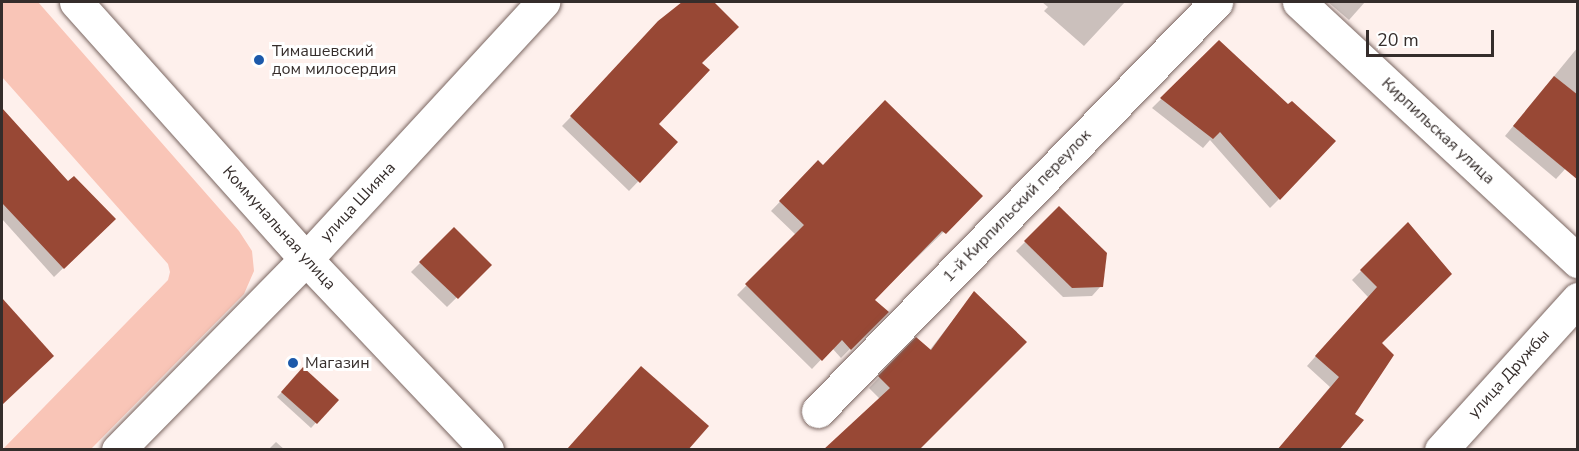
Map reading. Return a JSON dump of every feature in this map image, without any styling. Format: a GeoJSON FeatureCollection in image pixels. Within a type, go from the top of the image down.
{"type":"FeatureCollection","features":[{"type":"Feature","properties":{"kind":"street","name":"Коммунальная улица"},"geometry":{"type":"LineString","coordinates":[[76,2],[306,259],[487,450]]}},
{"type":"Feature","properties":{"kind":"street","name":"улица Шияна"},"geometry":{"type":"LineString","coordinates":[[118,450],[306,259],[543,2]]}},
{"type":"Feature","properties":{"kind":"street","name":"1-й Кирпильский переулок"},"geometry":{"type":"LineString","coordinates":[[818,411],[1216,2]]}},
{"type":"Feature","properties":{"kind":"street","name":"Кирпильская улица"},"geometry":{"type":"LineString","coordinates":[[1299,2],[1578,261]]}},
{"type":"Feature","properties":{"kind":"street","name":"улица Дружбы"},"geometry":{"type":"LineString","coordinates":[[1441,450],[1578,299]]}},
{"type":"Feature","properties":{"kind":"shaded area"},"geometry":{"type":"Polygon","coordinates":[[[2,2],[38,2],[239,231],[252,251],[254,271],[244,294],[91,449],[3,449],[168,280],[170,272],[168,264],[2,77],[2,2]]]}},
{"type":"Feature","properties":{"kind":"building"},"geometry":{"type":"Polygon","coordinates":[[[682,2],[714,2],[739,27],[702,63],[710,70],[659,124],[678,142],[640,183],[570,116],[658,21],[682,2]]]}},
{"type":"Feature","properties":{"kind":"building"},"geometry":{"type":"Polygon","coordinates":[[[1219,40],[1288,104],[1292,101],[1336,141],[1280,200],[1220,132],[1213,139],[1160,98],[1219,40]]]}},
{"type":"Feature","properties":{"kind":"building"},"geometry":{"type":"Polygon","coordinates":[[[1554,76],[1578,95],[1578,180],[1513,126],[1554,76]]]}},
{"type":"Feature","properties":{"kind":"building"},"geometry":{"type":"Polygon","coordinates":[[[885,100],[983,196],[946,234],[942,231],[875,300],[889,312],[851,350],[842,340],[822,361],[745,284],[804,225],[779,201],[818,160],[823,165],[885,100]]]}},
{"type":"Feature","properties":{"kind":"building"},"geometry":{"type":"Polygon","coordinates":[[[2,108],[68,181],[74,176],[116,219],[64,269],[2,203],[2,108]]]}},
{"type":"Feature","properties":{"kind":"building"},"geometry":{"type":"Polygon","coordinates":[[[1059,206],[1107,253],[1103,287],[1072,288],[1024,241],[1059,206]]]}},
{"type":"Feature","properties":{"kind":"building"},"geometry":{"type":"Polygon","coordinates":[[[1408,222],[1452,274],[1382,343],[1394,355],[1355,414],[1364,420],[1339,450],[1277,450],[1339,377],[1315,356],[1377,287],[1360,270],[1408,222]]]}},
{"type":"Feature","properties":{"kind":"building"},"geometry":{"type":"Polygon","coordinates":[[[454,227],[492,265],[458,299],[419,262],[454,227]]]}},
{"type":"Feature","properties":{"kind":"building"},"geometry":{"type":"Polygon","coordinates":[[[974,291],[1027,342],[919,450],[823,450],[890,388],[878,376],[916,337],[931,350],[974,291]]]}},
{"type":"Feature","properties":{"kind":"building"},"geometry":{"type":"Polygon","coordinates":[[[2,298],[54,356],[2,405],[2,298]]]}},
{"type":"Feature","properties":{"kind":"building"},"geometry":{"type":"Polygon","coordinates":[[[641,366],[709,426],[688,450],[567,449],[641,366]]]}},
{"type":"Feature","properties":{"kind":"building"},"geometry":{"type":"Polygon","coordinates":[[[303,367],[339,400],[317,424],[281,392],[303,367]]]}},
{"type":"Feature","properties":{"kind":"place","name":"Тимашевский дом милосердия"},"geometry":{"type":"Point","coordinates":[259,60]}},
{"type":"Feature","properties":{"kind":"place","name":"Магазин"},"geometry":{"type":"Point","coordinates":[293,363]}}]}
